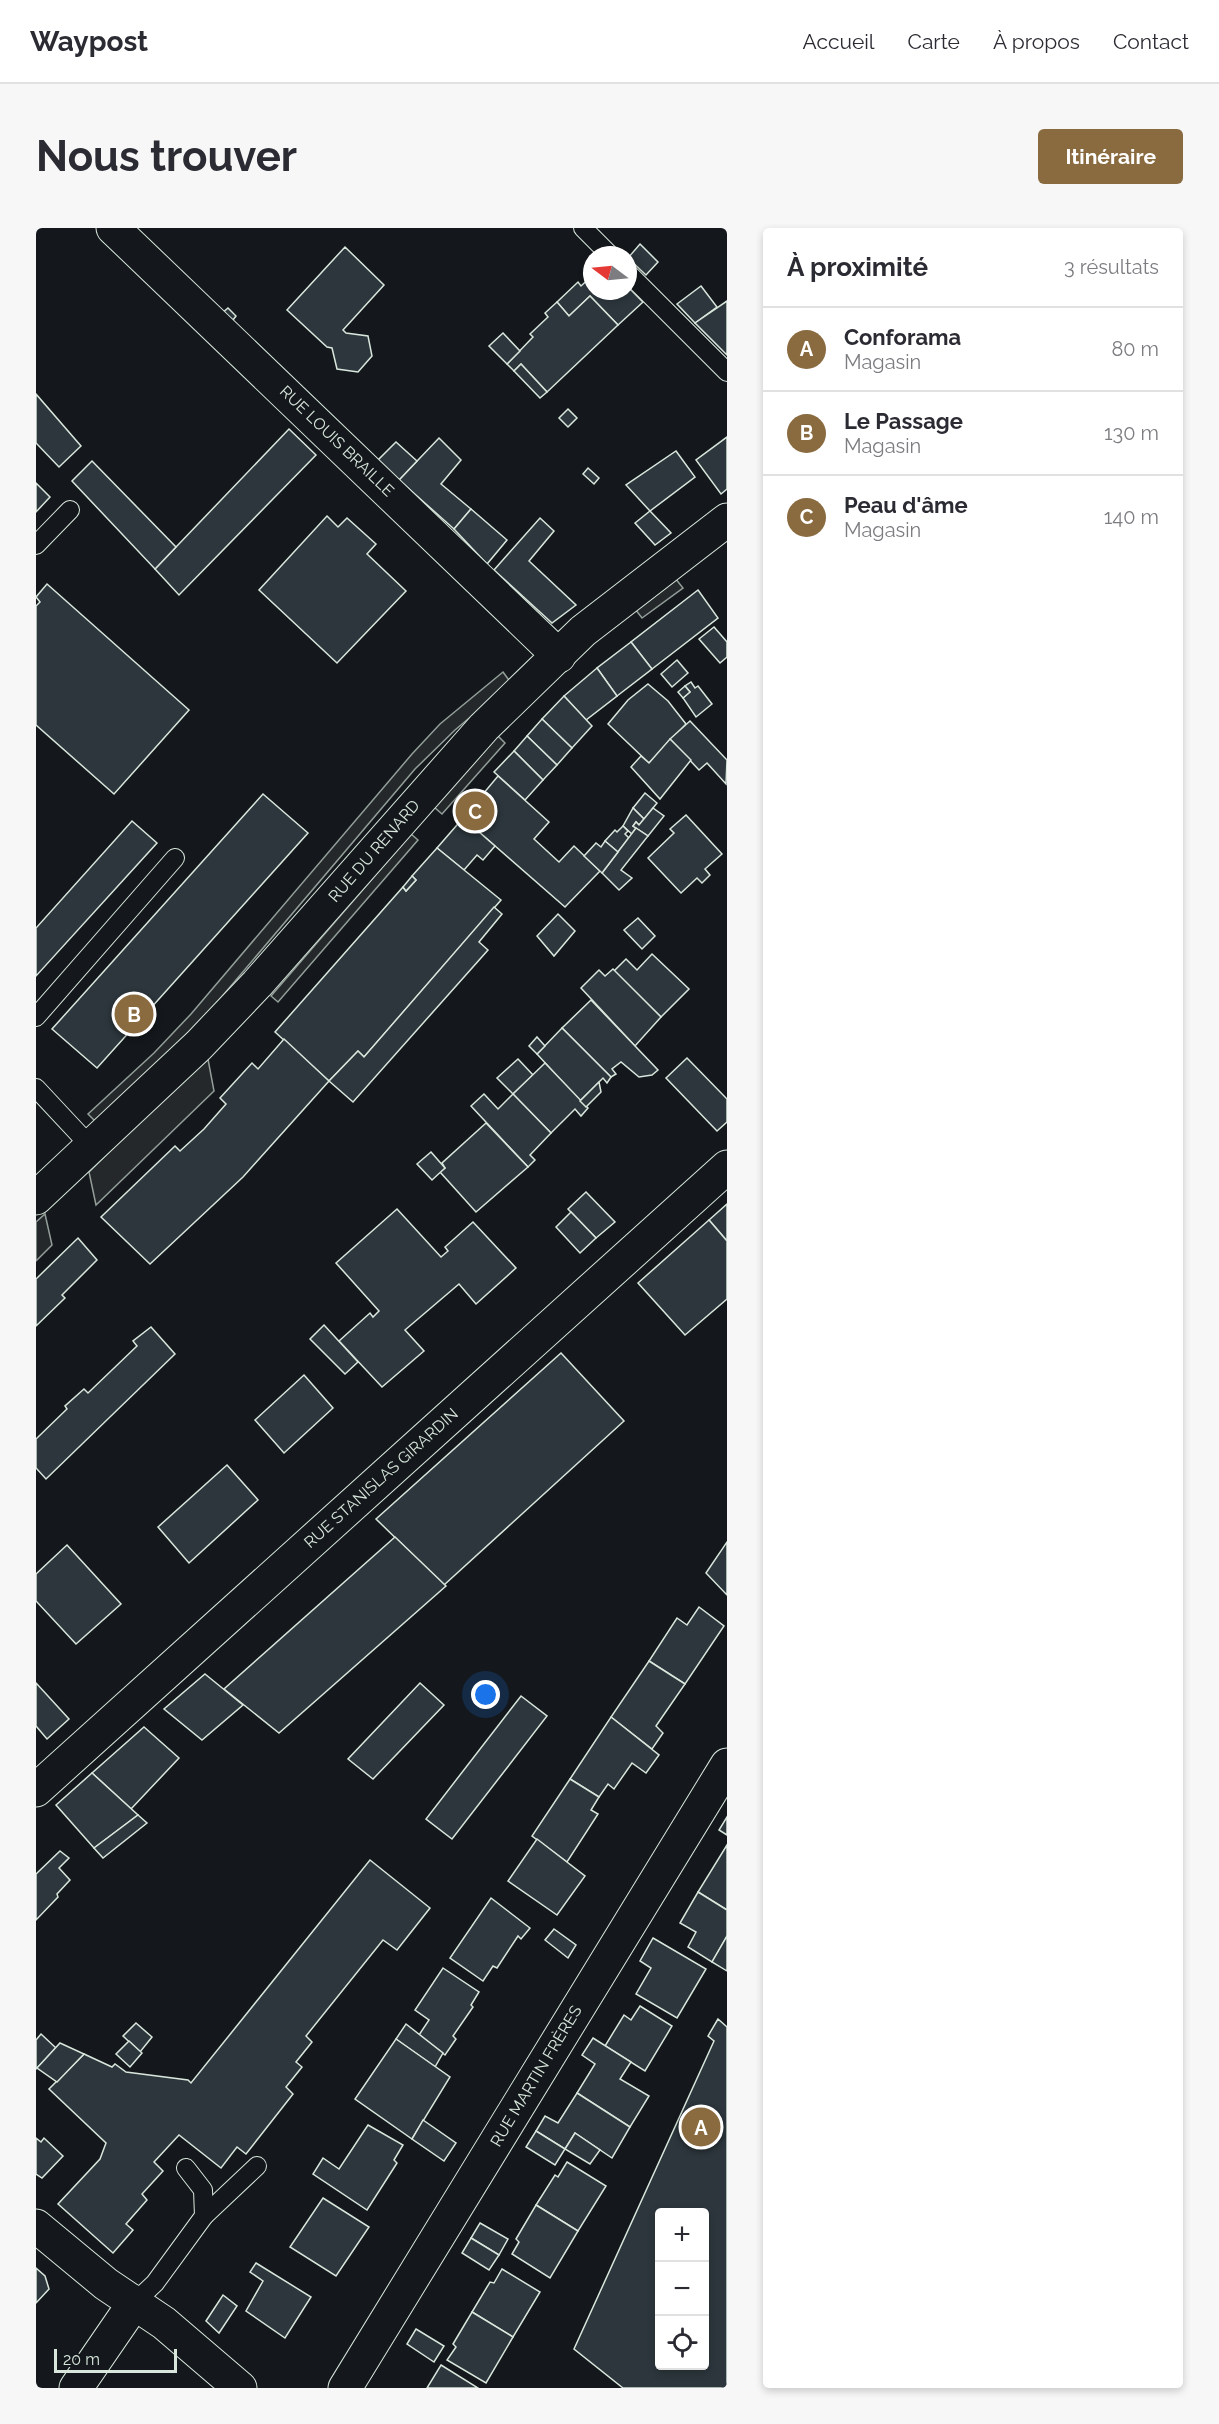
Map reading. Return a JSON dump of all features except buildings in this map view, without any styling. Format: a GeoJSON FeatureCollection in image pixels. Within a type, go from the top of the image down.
{"type":"FeatureCollection","features":[{"type":"Feature","properties":{"kind":"street","name":"RUE LOUIS BRAILLE"},"geometry":{"type":"LineString","coordinates":[[113,228],[559,656]]}},
{"type":"Feature","properties":{"kind":"street","name":"RUE DU RENARD"},"geometry":{"type":"LineString","coordinates":[[36,1198],[92,1148],[199,1045],[257,984],[484,727],[583,631],[727,520]]}},
{"type":"Feature","properties":{"kind":"street","name":"RUE STANISLAS GIRARDIN"},"geometry":{"type":"LineString","coordinates":[[36,1790],[727,1167]]}},
{"type":"Feature","properties":{"kind":"street","name":"RUE MARTIN FRÈRES"},"geometry":{"type":"LineString","coordinates":[[345,2388],[727,1765]]}},
{"type":"Feature","properties":{"kind":"street"},"geometry":{"type":"LineString","coordinates":[[36,2226],[105,2284],[164,2323],[240,2388]]}},
{"type":"Feature","properties":{"kind":"street"},"geometry":{"type":"LineString","coordinates":[[76,2388],[135,2302]]}},
{"type":"Feature","properties":{"kind":"lane"},"geometry":{"type":"LineString","coordinates":[[583,228],[601,246]]}},
{"type":"Feature","properties":{"kind":"lane"},"geometry":{"type":"LineString","coordinates":[[637,282],[727,372]]}},
{"type":"Feature","properties":{"kind":"lane"},"geometry":{"type":"LineString","coordinates":[[36,544],[70,510]]}},
{"type":"Feature","properties":{"kind":"lane"},"geometry":{"type":"LineString","coordinates":[[36,1017],[175,858]]}},
{"type":"Feature","properties":{"kind":"lane"},"geometry":{"type":"LineString","coordinates":[[36,1088],[92,1148]]}},
{"type":"Feature","properties":{"kind":"lane"},"geometry":{"type":"LineString","coordinates":[[135,2302],[155,2283],[204,2216],[257,2166]]}},
{"type":"Feature","properties":{"kind":"lane"},"geometry":{"type":"LineString","coordinates":[[186,2168],[203,2190],[204,2216]]}},
{"type":"Feature","properties":{"kind":"shaded area"},"geometry":{"type":"Polygon","coordinates":[[[675,578],[683,588],[642,618],[635,609],[675,578]]]}},
{"type":"Feature","properties":{"kind":"shaded area"},"geometry":{"type":"Polygon","coordinates":[[[503,672],[511,683],[455,730],[415,769],[202,1020],[97,1123],[88,1114],[154,1053],[191,1014],[412,754],[440,724],[503,672]]]}},
{"type":"Feature","properties":{"kind":"shaded area"},"geometry":{"type":"Polygon","coordinates":[[[498,736],[505,743],[442,814],[434,807],[498,736]]]}},
{"type":"Feature","properties":{"kind":"shaded area"},"geometry":{"type":"Polygon","coordinates":[[[411,834],[418,840],[278,1002],[271,996],[411,834]]]}},
{"type":"Feature","properties":{"kind":"shaded area"},"geometry":{"type":"Polygon","coordinates":[[[207,1054],[214,1091],[96,1205],[89,1172],[207,1054]]]}},
{"type":"Feature","properties":{"kind":"shaded area"},"geometry":{"type":"Polygon","coordinates":[[[45,1214],[52,1245],[36,1261],[36,1222],[45,1214]]]}},
{"type":"Feature","properties":{"kind":"place","name":"Peau d'âme"},"geometry":{"type":"Point","coordinates":[475,811]}},
{"type":"Feature","properties":{"kind":"place","name":"Le Passage"},"geometry":{"type":"Point","coordinates":[134,1014]}},
{"type":"Feature","properties":{"kind":"place","name":"Conforama"},"geometry":{"type":"Point","coordinates":[701,2127]}}]}
